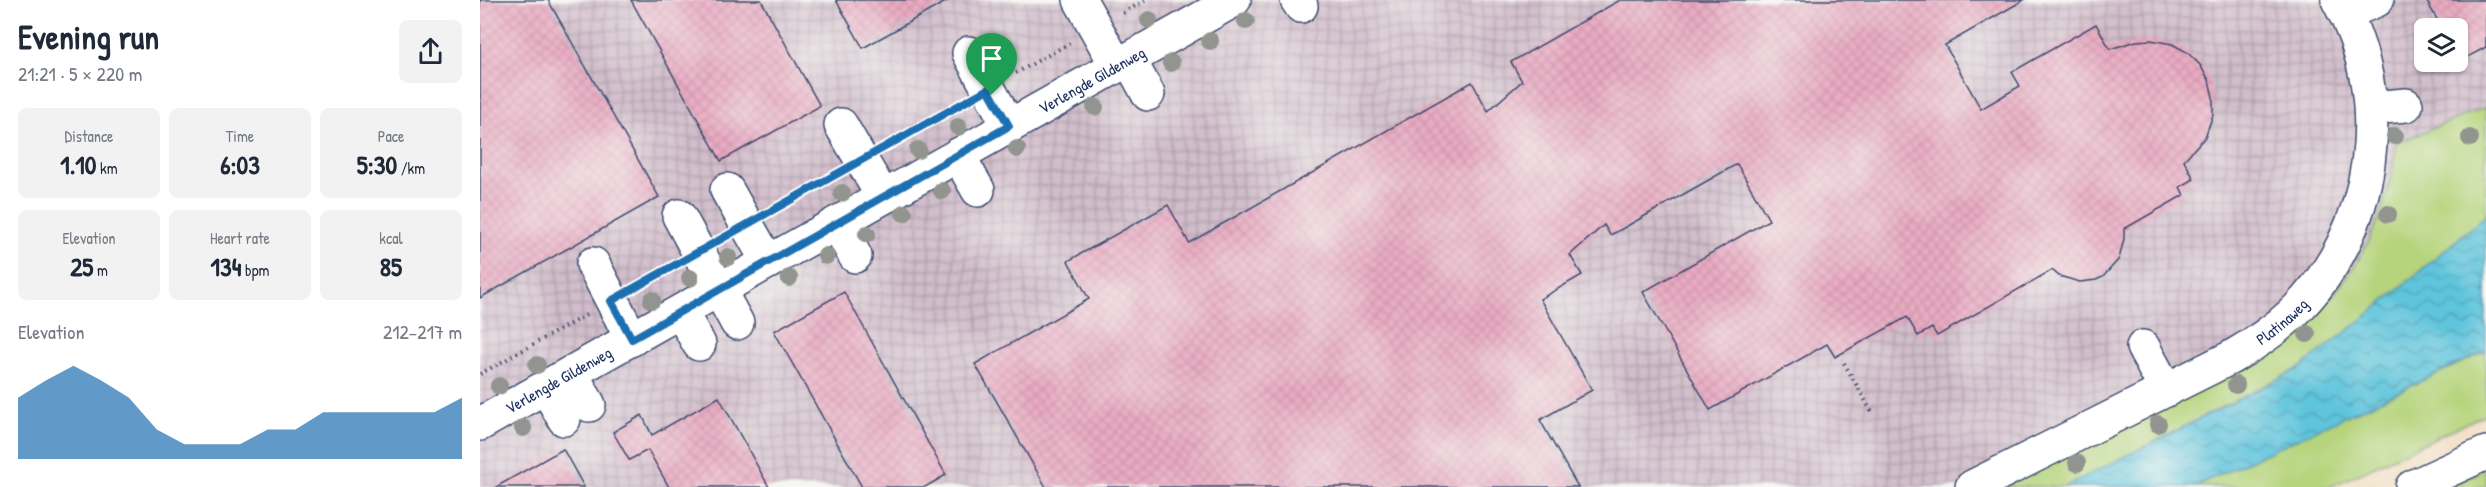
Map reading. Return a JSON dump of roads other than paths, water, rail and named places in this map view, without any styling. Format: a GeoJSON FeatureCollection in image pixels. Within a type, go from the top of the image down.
{"type":"FeatureCollection","features":[{"type":"Feature","properties":{"kind":"main road"},"geometry":{"type":"LineString","coordinates":[[1080,0],[1096,28],[1148,94]]}},
{"type":"Feature","properties":{"kind":"main road"},"geometry":{"type":"LineString","coordinates":[[2342,6],[2377,0]]}},
{"type":"Feature","properties":{"kind":"main road","name":"Verlengde Gildenweg"},"geometry":{"type":"LineString","coordinates":[[480,424],[1230,1]]}},
{"type":"Feature","properties":{"kind":"main road","name":"Platinaweg"},"geometry":{"type":"LineString","coordinates":[[1972,487],[2256,343],[2294,312],[2327,271],[2351,226],[2362,192],[2370,150],[2370,108],[2361,56],[2342,6]]}},
{"type":"Feature","properties":{"kind":"main road"},"geometry":{"type":"LineString","coordinates":[[969,53],[1009,126]]}},
{"type":"Feature","properties":{"kind":"main road"},"geometry":{"type":"LineString","coordinates":[[2370,108],[2406,105]]}},
{"type":"Feature","properties":{"kind":"main road"},"geometry":{"type":"LineString","coordinates":[[841,125],[883,197]]}},
{"type":"Feature","properties":{"kind":"main road"},"geometry":{"type":"LineString","coordinates":[[958,155],[978,190]]}},
{"type":"Feature","properties":{"kind":"main road"},"geometry":{"type":"LineString","coordinates":[[727,190],[768,262]]}},
{"type":"Feature","properties":{"kind":"main road"},"geometry":{"type":"LineString","coordinates":[[679,216],[737,322]]}},
{"type":"Feature","properties":{"kind":"main road"},"geometry":{"type":"LineString","coordinates":[[837,223],[855,256]]}},
{"type":"Feature","properties":{"kind":"main road"},"geometry":{"type":"LineString","coordinates":[[593,264],[632,339]]}},
{"type":"Feature","properties":{"kind":"main road"},"geometry":{"type":"LineString","coordinates":[[681,312],[699,344]]}},
{"type":"Feature","properties":{"kind":"main road"},"geometry":{"type":"LineString","coordinates":[[2143,346],[2166,390]]}},
{"type":"Feature","properties":{"kind":"main road"},"geometry":{"type":"LineString","coordinates":[[558,380],[576,412]]}},
{"type":"Feature","properties":{"kind":"main road"},"geometry":{"type":"LineString","coordinates":[[2412,487],[2486,453]]}},
{"type":"Feature","properties":{"kind":"water"},"geometry":{"type":"Polygon","coordinates":[[[2486,215],[2486,351],[2193,487],[2065,487],[2298,369],[2373,311],[2486,215]]]}}]}
